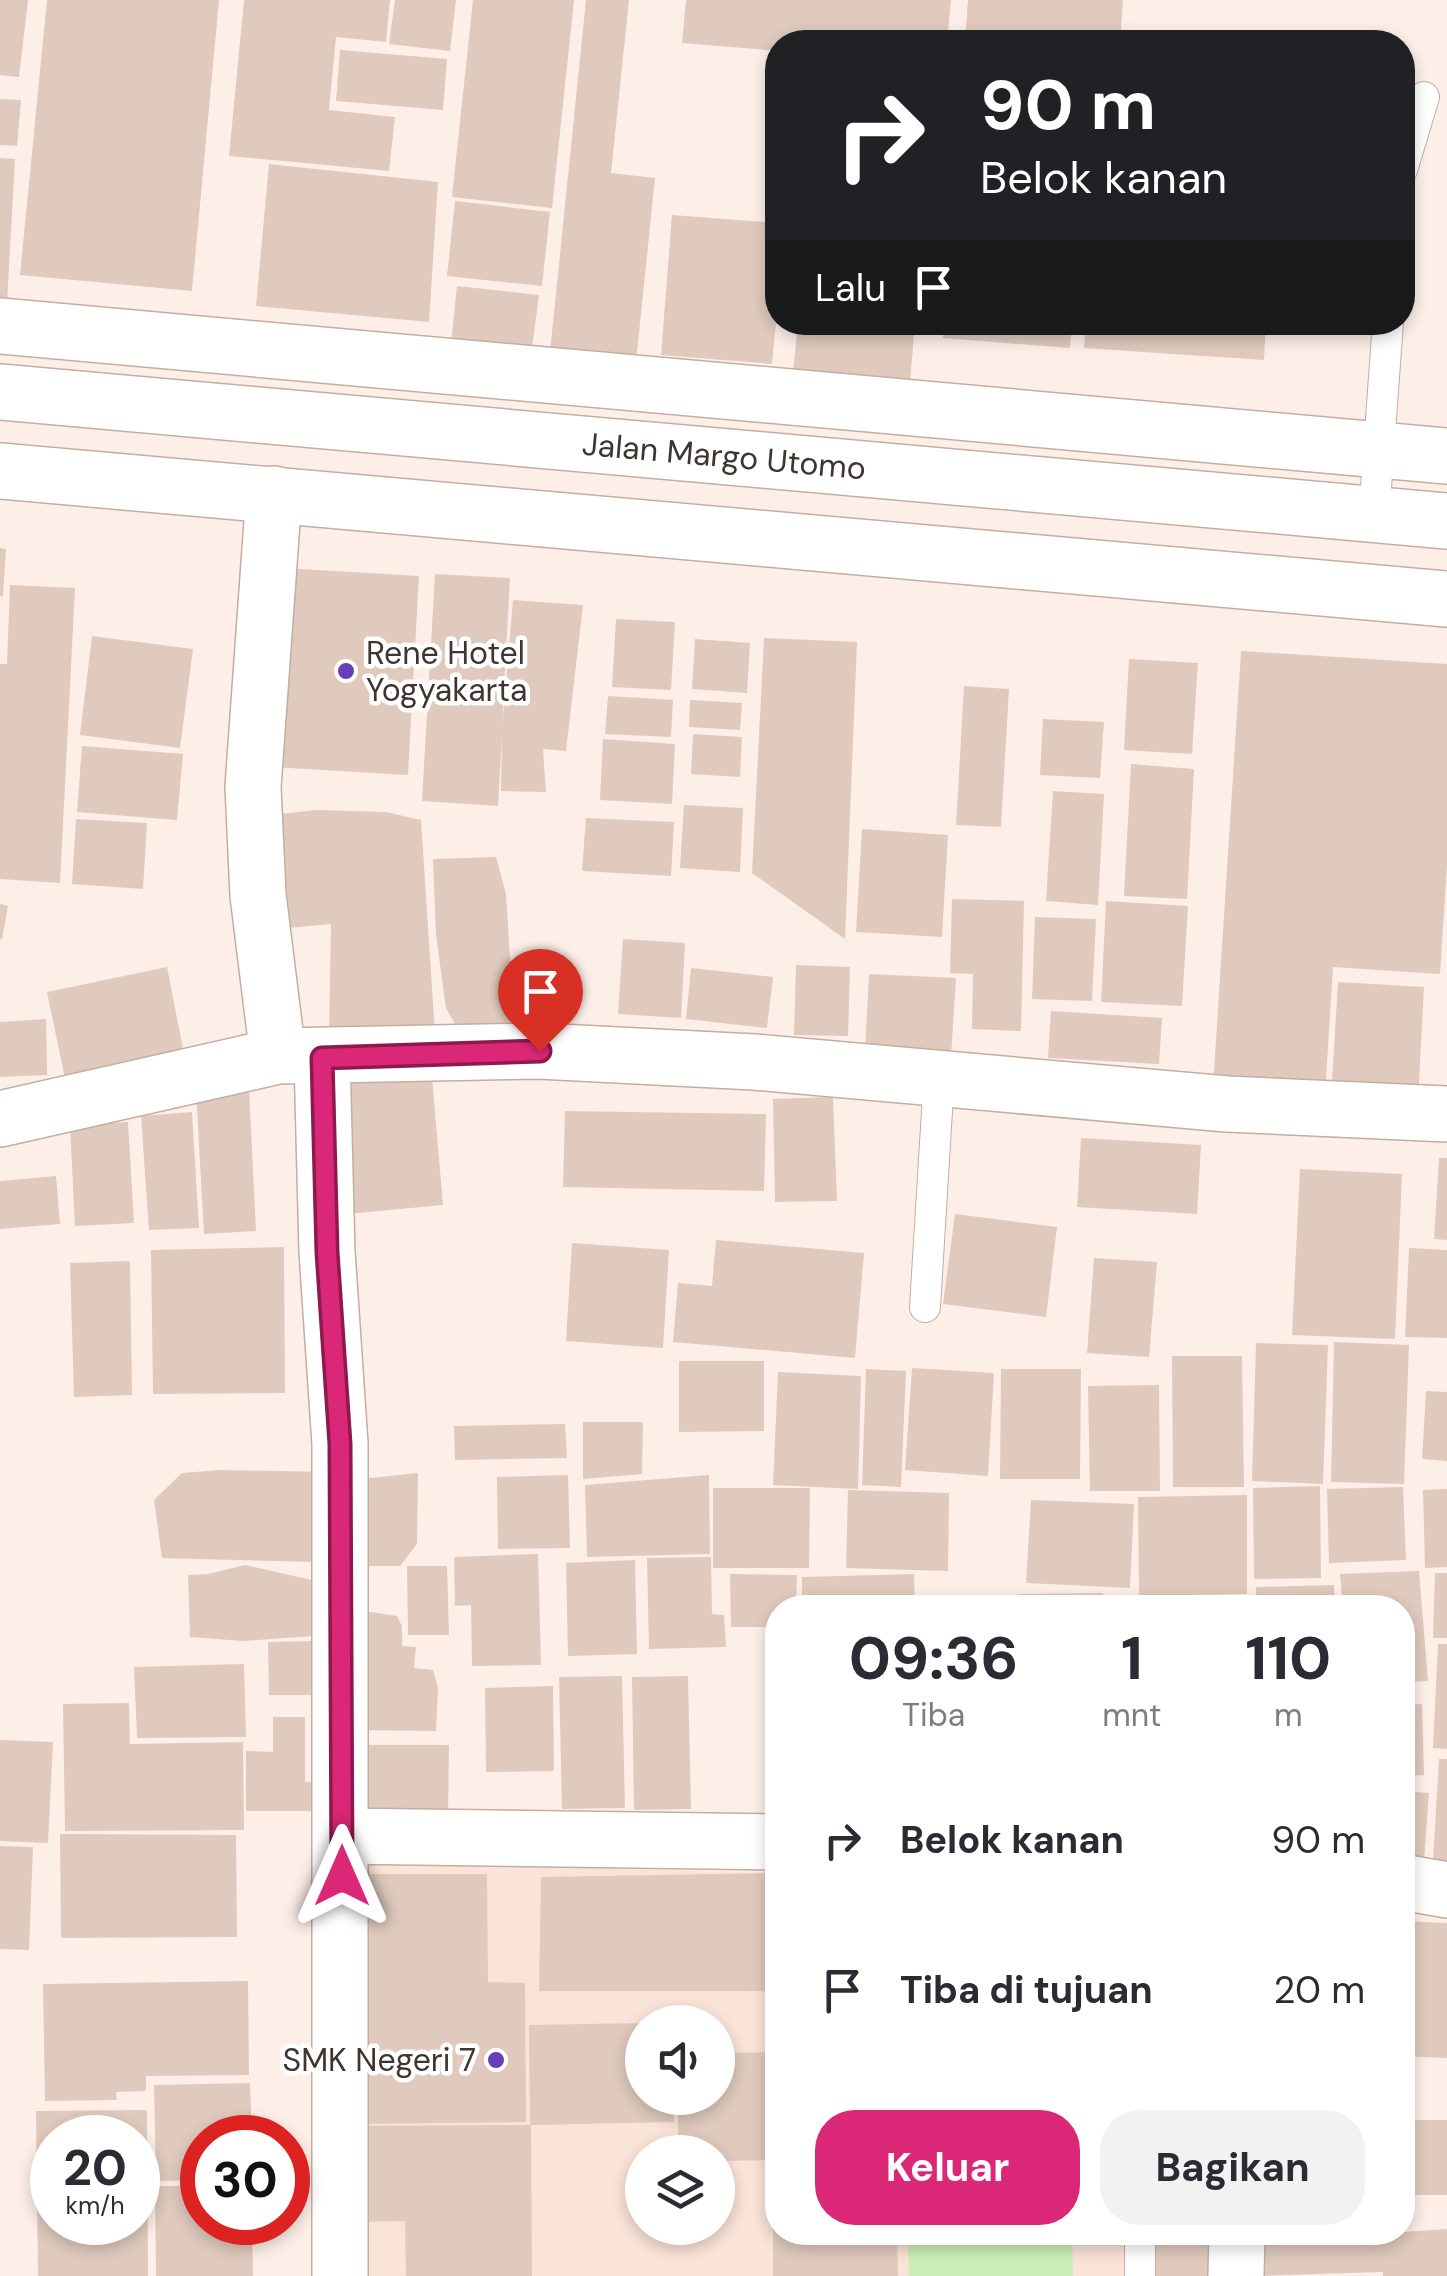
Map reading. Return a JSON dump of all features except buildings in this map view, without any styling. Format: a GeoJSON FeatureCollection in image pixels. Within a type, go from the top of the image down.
{"type":"FeatureCollection","features":[{"type":"Feature","properties":{"kind":"street"},"geometry":{"type":"LineString","coordinates":[[0,326],[1447,456]]}},
{"type":"Feature","properties":{"kind":"street","name":"Jalan Margo Utomo"},"geometry":{"type":"LineString","coordinates":[[0,392],[1447,521]]}},
{"type":"Feature","properties":{"kind":"street"},"geometry":{"type":"LineString","coordinates":[[132,482],[140,404]]}},
{"type":"Feature","properties":{"kind":"street"},"geometry":{"type":"LineString","coordinates":[[443,510],[448,432]]}},
{"type":"Feature","properties":{"kind":"street"},"geometry":{"type":"LineString","coordinates":[[746,536],[751,459]]}},
{"type":"Feature","properties":{"kind":"street"},"geometry":{"type":"LineString","coordinates":[[0,471],[1447,598]]}},
{"type":"Feature","properties":{"kind":"street"},"geometry":{"type":"LineString","coordinates":[[1054,564],[1060,486]]}},
{"type":"Feature","properties":{"kind":"street"},"geometry":{"type":"LineString","coordinates":[[274,494],[253,786],[258,895],[300,1057],[327,1252],[340,1444],[340,2276]]}},
{"type":"Feature","properties":{"kind":"street"},"geometry":{"type":"LineString","coordinates":[[1367,592],[1374,514]]}},
{"type":"Feature","properties":{"kind":"street"},"geometry":{"type":"LineString","coordinates":[[0,1119],[300,1057],[540,1051],[754,1062],[1227,1104],[1447,1114]]}},
{"type":"Feature","properties":{"kind":"street"},"geometry":{"type":"LineString","coordinates":[[342,1836],[765,1842]]}},
{"type":"Feature","properties":{"kind":"street"},"geometry":{"type":"LineString","coordinates":[[1415,1884],[1447,1890]]}},
{"type":"Feature","properties":{"kind":"street"},"geometry":{"type":"LineString","coordinates":[[1236,2276],[1237,2245]]}},
{"type":"Feature","properties":{"kind":"lane"},"geometry":{"type":"LineString","coordinates":[[1415,127],[1424,97]]}},
{"type":"Feature","properties":{"kind":"lane"},"geometry":{"type":"LineString","coordinates":[[1374,514],[1387,335]]}},
{"type":"Feature","properties":{"kind":"lane"},"geometry":{"type":"LineString","coordinates":[[925,1306],[939,1078]]}},
{"type":"Feature","properties":{"kind":"lane"},"geometry":{"type":"LineString","coordinates":[[1140,2245],[1140,2276]]}},
{"type":"Feature","properties":{"kind":"shaded area","name":"SMK Negeri 7"},"geometry":{"type":"Polygon","coordinates":[[[350,1862],[765,1873],[765,2245],[1147,2245],[1146,2276],[349,2276],[350,1862]]]}},
{"type":"Feature","properties":{"kind":"green space"},"geometry":{"type":"Polygon","coordinates":[[[908,2245],[1072,2245],[1073,2276],[909,2276],[908,2245]]]}},
{"type":"Feature","properties":{"kind":"place","name":"Rene Hotel Yogyakarta"},"geometry":{"type":"Point","coordinates":[346,671]}},
{"type":"Feature","properties":{"kind":"place","name":"SMK Negeri 7"},"geometry":{"type":"Point","coordinates":[496,2060]}},
{"type":"Feature","properties":{"kind":"route"},"geometry":{"type":"LineString","coordinates":[[342,1876],[340,1444],[327,1252],[322,1058],[540,1051]]}}]}
